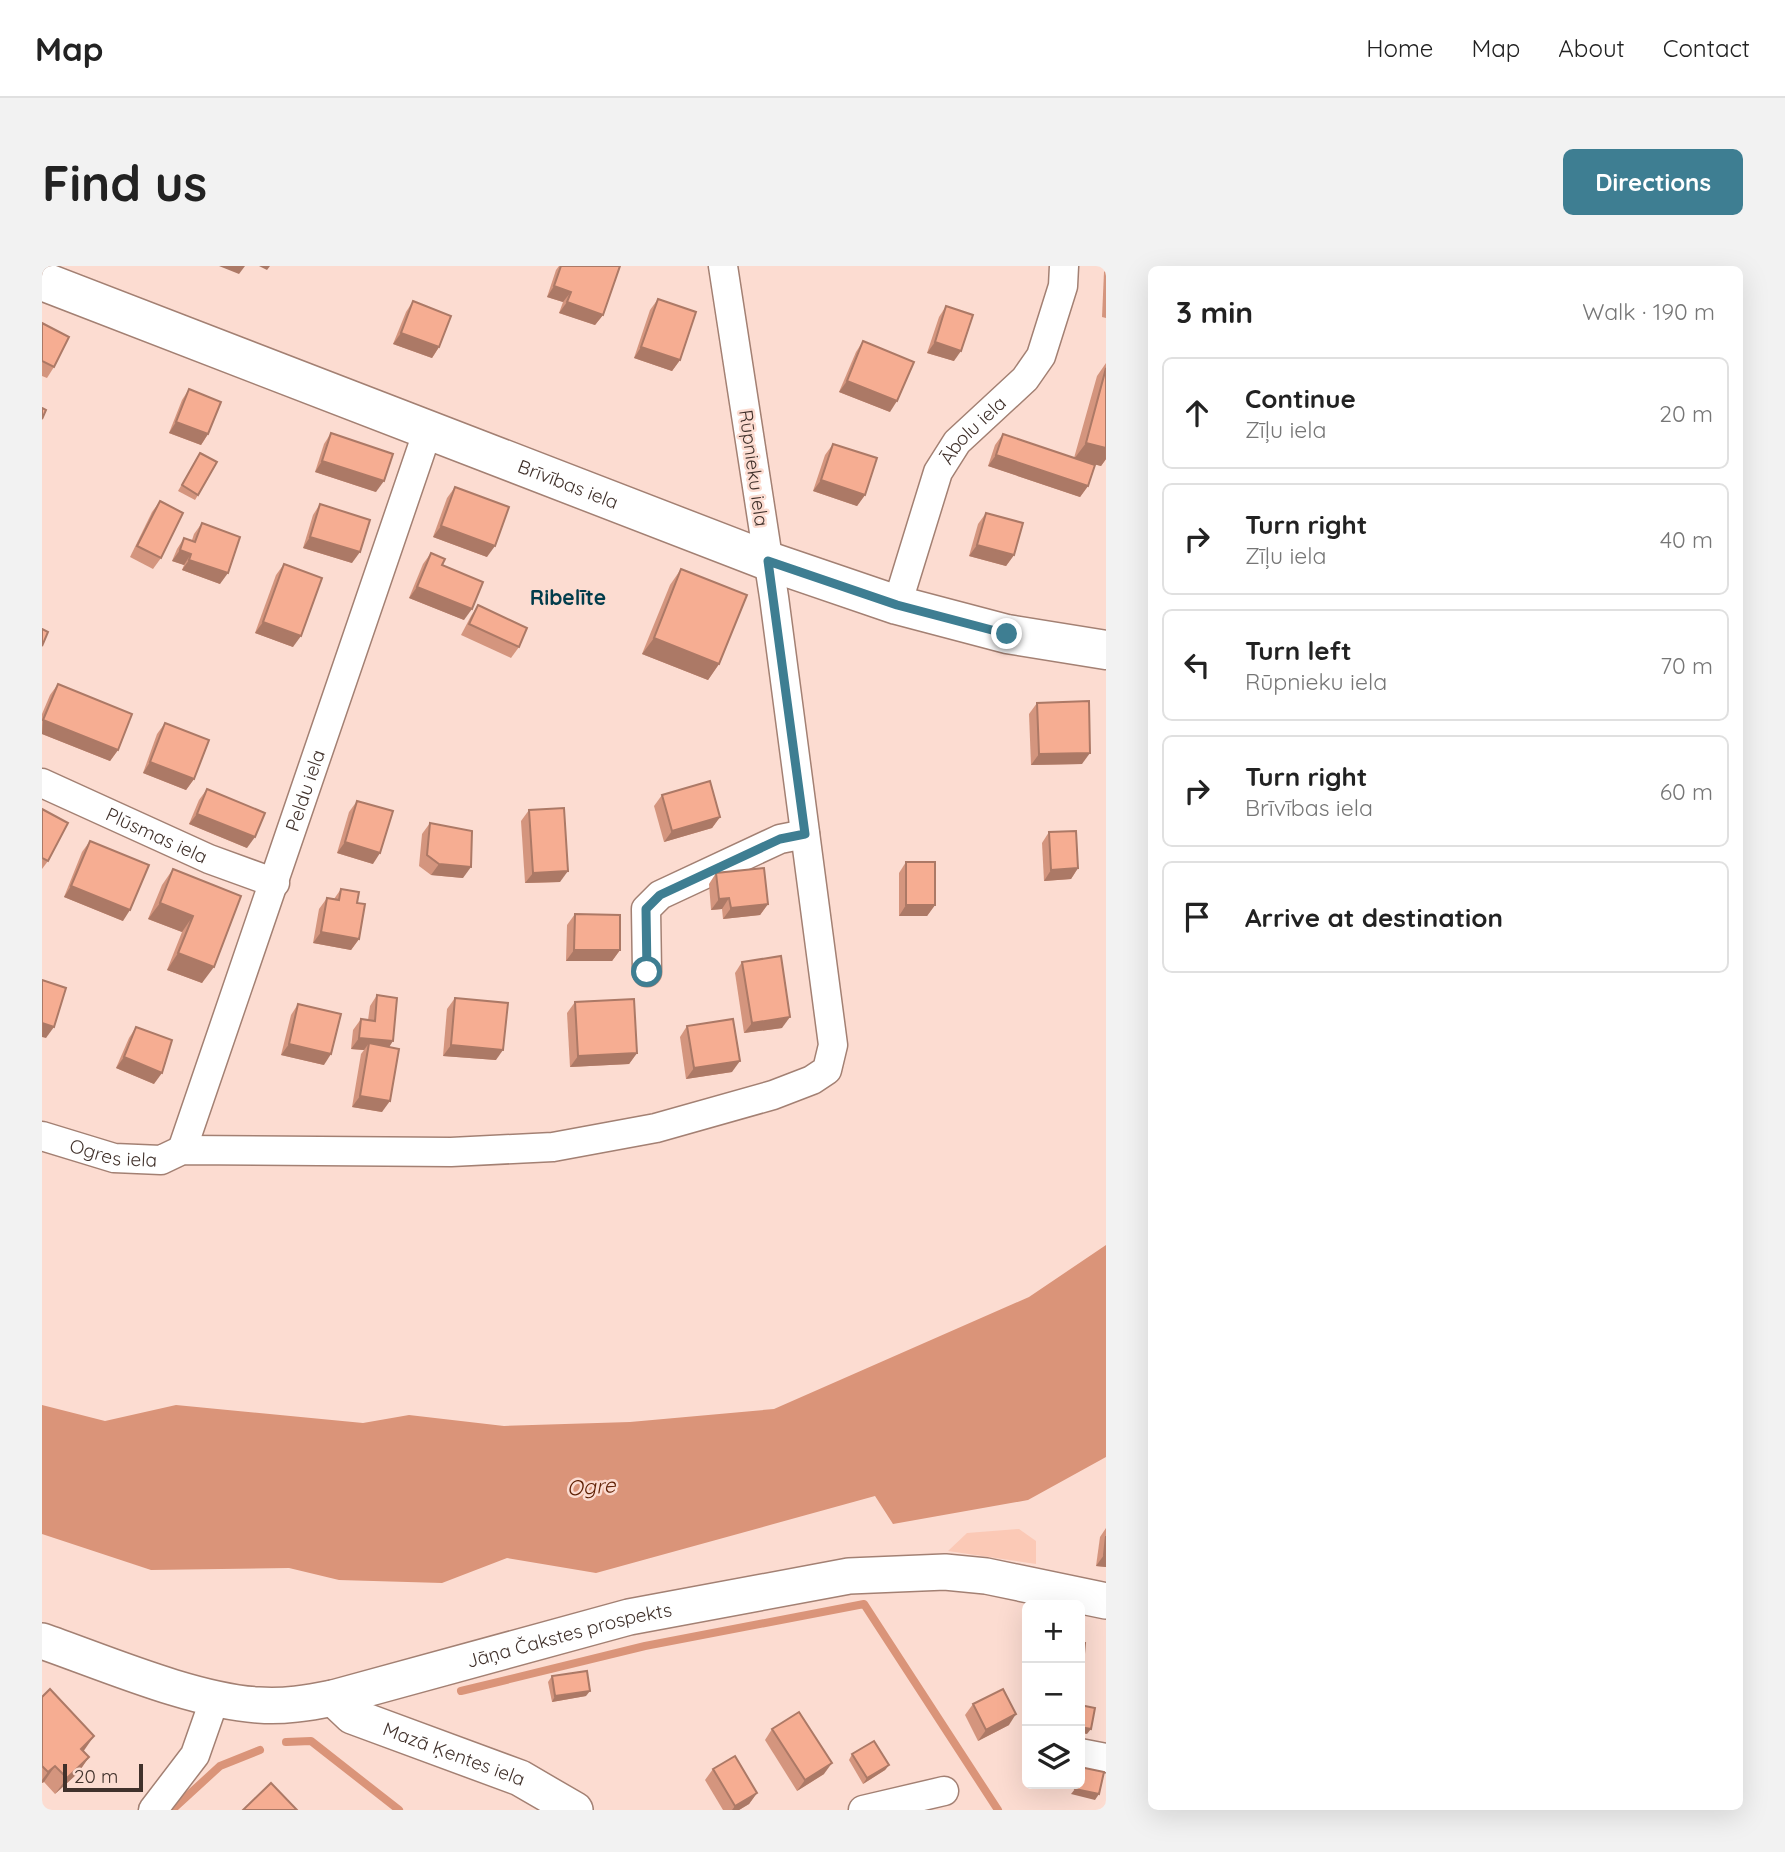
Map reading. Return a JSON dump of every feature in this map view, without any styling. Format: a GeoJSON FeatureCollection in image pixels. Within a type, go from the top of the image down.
{"type":"FeatureCollection","features":[{"type":"Feature","properties":{"kind":"main road","name":"Brīvības iela"},"geometry":{"type":"LineString","coordinates":[[42,281],[768,561],[897,605],[1007,634],[1106,650]]}},
{"type":"Feature","properties":{"kind":"street","name":"Rūpnieku iela"},"geometry":{"type":"LineString","coordinates":[[723,266],[768,561],[833,1045]]}},
{"type":"Feature","properties":{"kind":"street","name":"Ābolu iela"},"geometry":{"type":"LineString","coordinates":[[897,605],[938,472],[957,442],[1025,379],[1041,356],[1063,286],[1063,266]]}},
{"type":"Feature","properties":{"kind":"street","name":"Peldu iela"},"geometry":{"type":"LineString","coordinates":[[182,1150],[428,430]]}},
{"type":"Feature","properties":{"kind":"street","name":"Plūsmas iela"},"geometry":{"type":"LineString","coordinates":[[42,783],[209,859],[275,883]]}},
{"type":"Feature","properties":{"kind":"street"},"geometry":{"type":"LineString","coordinates":[[647,972],[646,909],[660,895],[780,839],[805,834]]}},
{"type":"Feature","properties":{"kind":"street","name":"Ogres iela"},"geometry":{"type":"LineString","coordinates":[[42,1136],[114,1158],[161,1160],[182,1150],[451,1152],[553,1147],[656,1128],[786,1090],[812,1080],[827,1070],[833,1045]]}},
{"type":"Feature","properties":{"kind":"street","name":"Jāņa Čakstes prospekts"},"geometry":{"type":"LineString","coordinates":[[42,1641],[215,1698],[260,1705],[295,1705],[333,1698],[629,1617],[849,1576],[906,1571],[959,1573],[1106,1601]]}},
{"type":"Feature","properties":{"kind":"street"},"geometry":{"type":"LineString","coordinates":[[153,1810],[195,1755],[215,1698]]}},
{"type":"Feature","properties":{"kind":"street","name":"Mazā Ķentes iela"},"geometry":{"type":"LineString","coordinates":[[333,1698],[352,1716],[520,1777],[575,1810]]}},
{"type":"Feature","properties":{"kind":"street"},"geometry":{"type":"LineString","coordinates":[[1085,1753],[1106,1758]]}},
{"type":"Feature","properties":{"kind":"street"},"geometry":{"type":"LineString","coordinates":[[863,1810],[944,1791]]}},
{"type":"Feature","properties":{"kind":"shaded area"},"geometry":{"type":"Polygon","coordinates":[[[1019,1529],[1036,1541],[1036,1564],[948,1551],[967,1533],[1019,1529]]]}},
{"type":"Feature","properties":{"kind":"water","name":"Ogre"},"geometry":{"type":"Polygon","coordinates":[[[1106,1245],[1106,1457],[1028,1500],[893,1524],[875,1496],[596,1573],[507,1558],[442,1583],[339,1580],[289,1568],[151,1570],[42,1534],[42,1405],[105,1421],[176,1405],[363,1423],[409,1415],[504,1426],[630,1422],[774,1409],[1029,1297],[1106,1245]]]}},
{"type":"Feature","properties":{"kind":"building"},"geometry":{"type":"Polygon","coordinates":[[[561,266],[620,266],[603,315],[567,302],[571,292],[554,286],[561,266]]]}},
{"type":"Feature","properties":{"kind":"building"},"geometry":{"type":"Polygon","coordinates":[[[658,299],[696,312],[680,360],[641,347],[658,299]]]}},
{"type":"Feature","properties":{"kind":"building"},"geometry":{"type":"Polygon","coordinates":[[[413,301],[451,316],[439,347],[401,333],[413,301]]]}},
{"type":"Feature","properties":{"kind":"building"},"geometry":{"type":"Polygon","coordinates":[[[946,306],[973,315],[961,351],[935,342],[946,306]]]}},
{"type":"Feature","properties":{"kind":"building"},"geometry":{"type":"Polygon","coordinates":[[[42,323],[69,337],[54,367],[42,361],[42,323]]]}},
{"type":"Feature","properties":{"kind":"building"},"geometry":{"type":"Polygon","coordinates":[[[863,341],[914,362],[897,401],[847,381],[863,341]]]}},
{"type":"Feature","properties":{"kind":"building"},"geometry":{"type":"Polygon","coordinates":[[[1106,368],[1106,448],[1086,443],[1106,368]]]}},
{"type":"Feature","properties":{"kind":"building"},"geometry":{"type":"Polygon","coordinates":[[[189,389],[221,402],[208,434],[176,422],[189,389]]]}},
{"type":"Feature","properties":{"kind":"building"},"geometry":{"type":"Polygon","coordinates":[[[331,433],[393,454],[384,481],[322,461],[331,433]]]}},
{"type":"Feature","properties":{"kind":"building"},"geometry":{"type":"Polygon","coordinates":[[[1003,434],[1095,465],[1088,486],[996,455],[1003,434]]]}},
{"type":"Feature","properties":{"kind":"building"},"geometry":{"type":"Polygon","coordinates":[[[833,444],[877,458],[865,495],[821,480],[833,444]]]}},
{"type":"Feature","properties":{"kind":"building"},"geometry":{"type":"Polygon","coordinates":[[[200,453],[217,462],[198,495],[182,485],[200,453]]]}},
{"type":"Feature","properties":{"kind":"building"},"geometry":{"type":"Polygon","coordinates":[[[455,487],[509,507],[495,546],[441,526],[455,487]]]}},
{"type":"Feature","properties":{"kind":"building"},"geometry":{"type":"Polygon","coordinates":[[[160,501],[183,513],[161,558],[137,546],[160,501]]]}},
{"type":"Feature","properties":{"kind":"building"},"geometry":{"type":"Polygon","coordinates":[[[320,504],[370,520],[360,552],[310,537],[320,504]]]}},
{"type":"Feature","properties":{"kind":"building"},"geometry":{"type":"Polygon","coordinates":[[[986,513],[1023,523],[1014,555],[977,545],[986,513]]]}},
{"type":"Feature","properties":{"kind":"building"},"geometry":{"type":"Polygon","coordinates":[[[202,523],[240,537],[228,573],[189,560],[191,554],[180,550],[184,538],[195,542],[202,523]]]}},
{"type":"Feature","properties":{"kind":"building"},"geometry":{"type":"Polygon","coordinates":[[[431,553],[445,559],[442,565],[483,582],[472,609],[417,587],[431,553]]]}},
{"type":"Feature","properties":{"kind":"building"},"geometry":{"type":"Polygon","coordinates":[[[284,564],[322,578],[301,636],[263,622],[284,564]]]}},
{"type":"Feature","properties":{"kind":"building"},"geometry":{"type":"Polygon","coordinates":[[[681,569],[747,595],[719,664],[654,638],[681,569]]]}},
{"type":"Feature","properties":{"kind":"building"},"geometry":{"type":"Polygon","coordinates":[[[478,605],[527,628],[519,647],[469,624],[478,605]]]}},
{"type":"Feature","properties":{"kind":"building"},"geometry":{"type":"Polygon","coordinates":[[[42,629],[48,632],[42,646],[42,629]]]}},
{"type":"Feature","properties":{"kind":"building"},"geometry":{"type":"Polygon","coordinates":[[[58,684],[132,714],[118,750],[43,720],[58,684]]]}},
{"type":"Feature","properties":{"kind":"building"},"geometry":{"type":"Polygon","coordinates":[[[1089,701],[1090,753],[1039,754],[1037,703],[1089,701]]]}},
{"type":"Feature","properties":{"kind":"building"},"geometry":{"type":"Polygon","coordinates":[[[165,723],[209,740],[194,779],[150,762],[165,723]]]}},
{"type":"Feature","properties":{"kind":"building"},"geometry":{"type":"Polygon","coordinates":[[[710,781],[720,817],[672,831],[662,795],[710,781]]]}},
{"type":"Feature","properties":{"kind":"building"},"geometry":{"type":"Polygon","coordinates":[[[207,789],[265,813],[255,837],[197,814],[207,789]]]}},
{"type":"Feature","properties":{"kind":"building"},"geometry":{"type":"Polygon","coordinates":[[[357,801],[393,811],[380,853],[345,842],[357,801]]]}},
{"type":"Feature","properties":{"kind":"building"},"geometry":{"type":"Polygon","coordinates":[[[564,808],[568,871],[533,873],[529,810],[564,808]]]}},
{"type":"Feature","properties":{"kind":"building"},"geometry":{"type":"Polygon","coordinates":[[[42,809],[68,823],[48,861],[42,858],[42,809]]]}},
{"type":"Feature","properties":{"kind":"building"},"geometry":{"type":"Polygon","coordinates":[[[430,823],[472,831],[471,867],[439,864],[427,855],[430,823]]]}},
{"type":"Feature","properties":{"kind":"building"},"geometry":{"type":"Polygon","coordinates":[[[1076,831],[1078,868],[1051,870],[1049,832],[1076,831]]]}},
{"type":"Feature","properties":{"kind":"building"},"geometry":{"type":"Polygon","coordinates":[[[90,841],[149,865],[130,910],[71,886],[90,841]]]}},
{"type":"Feature","properties":{"kind":"building"},"geometry":{"type":"Polygon","coordinates":[[[906,862],[935,862],[935,905],[906,905],[906,862]]]}},
{"type":"Feature","properties":{"kind":"building"},"geometry":{"type":"Polygon","coordinates":[[[764,868],[768,904],[731,908],[729,898],[719,899],[716,873],[764,868]]]}},
{"type":"Feature","properties":{"kind":"building"},"geometry":{"type":"Polygon","coordinates":[[[173,869],[241,896],[214,967],[178,953],[193,916],[160,903],[173,869]]]}},
{"type":"Feature","properties":{"kind":"building"},"geometry":{"type":"Polygon","coordinates":[[[341,889],[359,892],[357,903],[365,904],[359,939],[321,932],[327,898],[339,900],[341,889]]]}},
{"type":"Feature","properties":{"kind":"building"},"geometry":{"type":"Polygon","coordinates":[[[575,914],[620,915],[620,950],[574,950],[575,914]]]}},
{"type":"Feature","properties":{"kind":"building"},"geometry":{"type":"Polygon","coordinates":[[[781,956],[790,1017],[752,1023],[742,962],[781,956]]]}},
{"type":"Feature","properties":{"kind":"building"},"geometry":{"type":"Polygon","coordinates":[[[42,980],[66,988],[54,1027],[42,1023],[42,980]]]}},
{"type":"Feature","properties":{"kind":"building"},"geometry":{"type":"Polygon","coordinates":[[[377,995],[397,998],[393,1041],[359,1038],[361,1019],[375,1021],[377,995]]]}},
{"type":"Feature","properties":{"kind":"building"},"geometry":{"type":"Polygon","coordinates":[[[455,998],[508,1003],[503,1050],[451,1045],[455,998]]]}},
{"type":"Feature","properties":{"kind":"building"},"geometry":{"type":"Polygon","coordinates":[[[634,999],[637,1053],[578,1056],[575,1002],[634,999]]]}},
{"type":"Feature","properties":{"kind":"building"},"geometry":{"type":"Polygon","coordinates":[[[298,1004],[341,1014],[331,1054],[289,1044],[298,1004]]]}},
{"type":"Feature","properties":{"kind":"building"},"geometry":{"type":"Polygon","coordinates":[[[733,1019],[740,1061],[694,1068],[687,1026],[733,1019]]]}},
{"type":"Feature","properties":{"kind":"building"},"geometry":{"type":"Polygon","coordinates":[[[136,1027],[172,1040],[162,1073],[124,1057],[136,1027]]]}},
{"type":"Feature","properties":{"kind":"building"},"geometry":{"type":"Polygon","coordinates":[[[369,1043],[399,1049],[390,1101],[360,1096],[369,1043]]]}},
{"type":"Feature","properties":{"kind":"building"},"geometry":{"type":"Polygon","coordinates":[[[587,1671],[590,1691],[555,1696],[552,1676],[587,1671]]]}},
{"type":"Feature","properties":{"kind":"building"},"geometry":{"type":"Polygon","coordinates":[[[50,1689],[94,1736],[81,1749],[89,1757],[67,1778],[55,1766],[48,1772],[42,1766],[42,1697],[50,1689]]]}},
{"type":"Feature","properties":{"kind":"building"},"geometry":{"type":"Polygon","coordinates":[[[1003,1689],[1016,1714],[986,1730],[973,1704],[1003,1689]]]}},
{"type":"Feature","properties":{"kind":"building"},"geometry":{"type":"Polygon","coordinates":[[[1085,1706],[1095,1708],[1091,1729],[1085,1728],[1085,1706]]]}},
{"type":"Feature","properties":{"kind":"building"},"geometry":{"type":"Polygon","coordinates":[[[799,1712],[832,1763],[805,1780],[772,1729],[799,1712]]]}},
{"type":"Feature","properties":{"kind":"building"},"geometry":{"type":"Polygon","coordinates":[[[874,1741],[889,1765],[867,1778],[852,1754],[874,1741]]]}},
{"type":"Feature","properties":{"kind":"building"},"geometry":{"type":"Polygon","coordinates":[[[735,1756],[757,1793],[735,1806],[713,1769],[735,1756]]]}},
{"type":"Feature","properties":{"kind":"building"},"geometry":{"type":"Polygon","coordinates":[[[1085,1768],[1104,1772],[1099,1794],[1075,1789],[1085,1789],[1085,1768]]]}},
{"type":"Feature","properties":{"kind":"building"},"geometry":{"type":"Polygon","coordinates":[[[271,1783],[297,1810],[243,1810],[271,1783]]]}},
{"type":"Feature","properties":{"kind":"waterway"},"geometry":{"type":"LineString","coordinates":[[461,1691],[645,1646],[864,1604],[998,1810]]}},
{"type":"Feature","properties":{"kind":"waterway"},"geometry":{"type":"LineString","coordinates":[[286,1742],[311,1741],[399,1810]]}},
{"type":"Feature","properties":{"kind":"waterway"},"geometry":{"type":"LineString","coordinates":[[172,1810],[220,1766],[260,1750]]}},
{"type":"Feature","properties":{"kind":"district","name":"Ribelīte"},"geometry":{"type":"Point","coordinates":[568,597]}},
{"type":"Feature","properties":{"kind":"route"},"geometry":{"type":"LineString","coordinates":[[647,972],[646,909],[660,895],[780,839],[805,834],[768,561],[897,605],[1007,634]]}}]}
